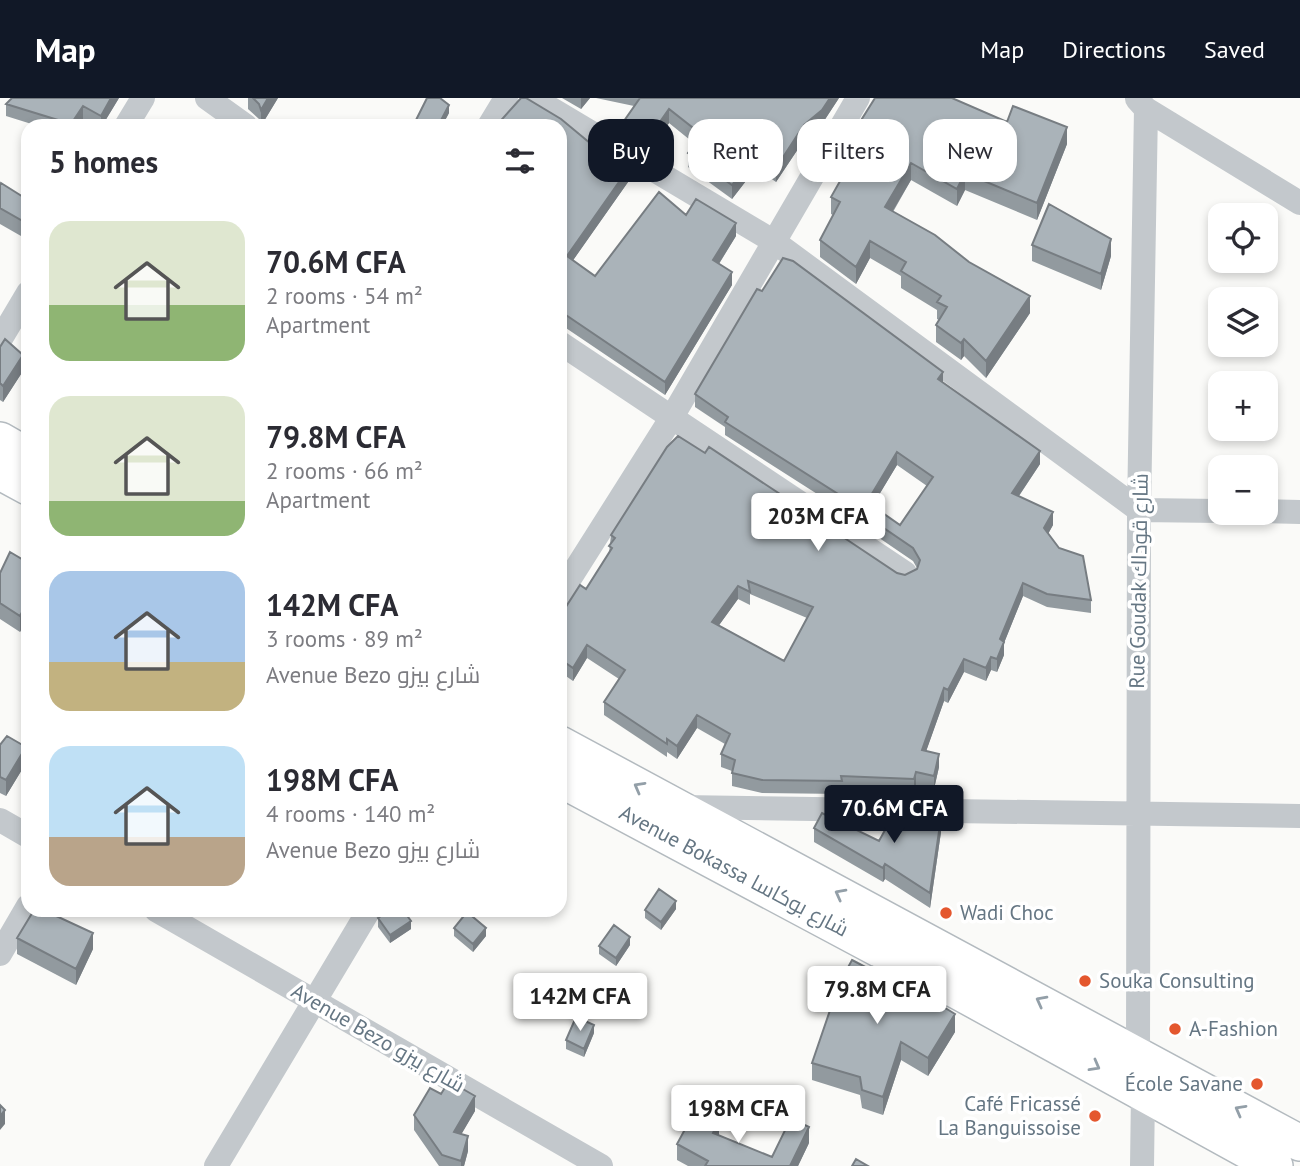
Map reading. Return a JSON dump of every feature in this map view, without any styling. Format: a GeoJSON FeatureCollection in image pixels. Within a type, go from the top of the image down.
{"type":"FeatureCollection","features":[{"type":"Feature","properties":{"kind":"street"},"geometry":{"type":"LineString","coordinates":[[130,119],[143,98]]}},
{"type":"Feature","properties":{"kind":"street"},"geometry":{"type":"LineString","coordinates":[[207,98],[236,119]]}},
{"type":"Feature","properties":{"kind":"street"},"geometry":{"type":"LineString","coordinates":[[493,119],[506,98]]}},
{"type":"Feature","properties":{"kind":"street"},"geometry":{"type":"LineString","coordinates":[[533,98],[773,240],[1139,510],[1208,511]]}},
{"type":"Feature","properties":{"kind":"street"},"geometry":{"type":"LineString","coordinates":[[567,583],[672,417],[858,98]]}},
{"type":"Feature","properties":{"kind":"street"},"geometry":{"type":"LineString","coordinates":[[1141,103],[1300,203]]}},
{"type":"Feature","properties":{"kind":"street","name":"Rue Goudak شارع قوداك"},"geometry":{"type":"LineString","coordinates":[[1138,1053],[1141,103]]}},
{"type":"Feature","properties":{"kind":"street"},"geometry":{"type":"LineString","coordinates":[[0,340],[21,305]]}},
{"type":"Feature","properties":{"kind":"street"},"geometry":{"type":"LineString","coordinates":[[567,348],[905,573]]}},
{"type":"Feature","properties":{"kind":"street"},"geometry":{"type":"LineString","coordinates":[[0,440],[21,452]]}},
{"type":"Feature","properties":{"kind":"street"},"geometry":{"type":"LineString","coordinates":[[0,472],[21,484]]}},
{"type":"Feature","properties":{"kind":"street"},"geometry":{"type":"LineString","coordinates":[[1278,511],[1300,512]]}},
{"type":"Feature","properties":{"kind":"street","name":"Avenue Bokassa شارع بوكاسا"},"geometry":{"type":"LineString","coordinates":[[567,748],[1138,1053],[1300,1143]]}},
{"type":"Feature","properties":{"kind":"street","name":"Avenue Bokassa شارع بوكاسا"},"geometry":{"type":"LineString","coordinates":[[567,783],[1275,1166]]}},
{"type":"Feature","properties":{"kind":"street"},"geometry":{"type":"LineString","coordinates":[[677,807],[1300,816]]}},
{"type":"Feature","properties":{"kind":"street"},"geometry":{"type":"LineString","coordinates":[[0,820],[21,832]]}},
{"type":"Feature","properties":{"kind":"street"},"geometry":{"type":"LineString","coordinates":[[0,954],[22,917]]}},
{"type":"Feature","properties":{"kind":"street","name":"Avenue Bezo شارع بيزو"},"geometry":{"type":"LineString","coordinates":[[168,917],[601,1166]]}},
{"type":"Feature","properties":{"kind":"street"},"geometry":{"type":"LineString","coordinates":[[216,1166],[365,917]]}},
{"type":"Feature","properties":{"kind":"street"},"geometry":{"type":"LineString","coordinates":[[1142,1166],[1143,1093]]}},
{"type":"Feature","properties":{"kind":"building"},"geometry":{"type":"Polygon","coordinates":[[[12,98],[111,98],[101,116],[83,106],[74,119],[55,119],[6,104],[12,98]]]}},
{"type":"Feature","properties":{"kind":"building"},"geometry":{"type":"Polygon","coordinates":[[[253,98],[268,98],[261,110],[253,98]]]}},
{"type":"Feature","properties":{"kind":"building"},"geometry":{"type":"Polygon","coordinates":[[[427,98],[440,98],[449,105],[442,119],[416,119],[427,98]]]}},
{"type":"Feature","properties":{"kind":"building"},"geometry":{"type":"Polygon","coordinates":[[[521,98],[526,98],[561,119],[502,119],[521,98]]]}},
{"type":"Feature","properties":{"kind":"building"},"geometry":{"type":"Polygon","coordinates":[[[640,98],[830,98],[811,119],[797,119],[797,136],[783,157],[783,119],[688,119],[688,124],[669,109],[662,119],[625,119],[640,98]]]}},
{"type":"Feature","properties":{"kind":"building"},"geometry":{"type":"Polygon","coordinates":[[[875,98],[952,98],[1000,119],[923,119],[923,170],[911,163],[909,166],[909,119],[862,119],[875,98]]]}},
{"type":"Feature","properties":{"kind":"building"},"geometry":{"type":"Polygon","coordinates":[[[1013,106],[1067,127],[1037,203],[987,182],[1017,182],[1017,119],[1008,119],[1013,106]]]}},
{"type":"Feature","properties":{"kind":"building"},"geometry":{"type":"Polygon","coordinates":[[[567,124],[588,141],[588,182],[619,182],[567,256],[567,124]]]}},
{"type":"Feature","properties":{"kind":"building"},"geometry":{"type":"Polygon","coordinates":[[[839,182],[900,182],[885,207],[935,235],[969,262],[1030,296],[986,361],[964,339],[961,343],[936,325],[947,307],[937,302],[941,296],[901,271],[906,262],[870,241],[856,267],[820,240],[840,202],[831,197],[839,182]]]}},
{"type":"Feature","properties":{"kind":"building"},"geometry":{"type":"Polygon","coordinates":[[[945,182],[960,182],[957,189],[945,182]]]}},
{"type":"Feature","properties":{"kind":"building"},"geometry":{"type":"Polygon","coordinates":[[[1,183],[21,196],[21,220],[0,208],[1,183]]]}},
{"type":"Feature","properties":{"kind":"building"},"geometry":{"type":"Polygon","coordinates":[[[659,192],[686,215],[696,199],[736,223],[713,260],[732,272],[665,382],[567,316],[567,256],[595,276],[659,192]]]}},
{"type":"Feature","properties":{"kind":"building"},"geometry":{"type":"Polygon","coordinates":[[[1049,204],[1111,239],[1101,274],[1032,245],[1049,204]]]}},
{"type":"Feature","properties":{"kind":"building"},"geometry":{"type":"Polygon","coordinates":[[[783,258],[793,261],[943,372],[938,379],[1040,451],[1012,493],[1053,512],[1044,528],[1059,548],[1083,556],[1091,600],[1047,594],[1023,583],[1000,639],[1004,642],[997,659],[991,657],[986,668],[964,659],[948,690],[944,688],[922,750],[939,754],[934,776],[916,772],[914,779],[841,776],[842,781],[762,780],[732,773],[735,760],[721,754],[730,734],[697,715],[677,746],[667,739],[667,744],[604,702],[625,670],[587,645],[573,668],[567,664],[567,605],[580,585],[586,589],[612,548],[609,546],[615,538],[611,535],[667,447],[678,436],[705,453],[709,447],[786,498],[779,507],[825,537],[831,529],[897,573],[905,575],[917,569],[920,560],[913,548],[847,503],[849,501],[725,422],[728,417],[695,394],[757,289],[762,291],[783,258]],[[897,452],[867,502],[900,525],[933,477],[897,452]],[[748,581],[750,592],[738,586],[712,622],[784,661],[813,607],[748,581]]]}},
{"type":"Feature","properties":{"kind":"building"},"geometry":{"type":"Polygon","coordinates":[[[5,339],[21,353],[21,358],[3,386],[0,383],[0,347],[5,339]]]}},
{"type":"Feature","properties":{"kind":"building"},"geometry":{"type":"Polygon","coordinates":[[[10,552],[21,558],[20,616],[0,603],[0,573],[10,552]]]}},
{"type":"Feature","properties":{"kind":"building"},"geometry":{"type":"Polygon","coordinates":[[[7,736],[21,744],[21,755],[6,780],[0,777],[0,745],[7,736]]]}},
{"type":"Feature","properties":{"kind":"building"},"geometry":{"type":"Polygon","coordinates":[[[895,812],[941,818],[930,893],[885,864],[883,868],[814,828],[822,813],[879,841],[895,812]]]}},
{"type":"Feature","properties":{"kind":"building"},"geometry":{"type":"Polygon","coordinates":[[[659,889],[676,901],[661,922],[645,910],[659,889]]]}},
{"type":"Feature","properties":{"kind":"building"},"geometry":{"type":"Polygon","coordinates":[[[30,917],[58,917],[93,933],[76,969],[17,938],[30,917]]]}},
{"type":"Feature","properties":{"kind":"building"},"geometry":{"type":"Polygon","coordinates":[[[408,917],[411,921],[390,935],[378,918],[408,917]]]}},
{"type":"Feature","properties":{"kind":"building"},"geometry":{"type":"Polygon","coordinates":[[[463,917],[473,917],[486,928],[473,944],[454,928],[463,917]]]}},
{"type":"Feature","properties":{"kind":"building"},"geometry":{"type":"Polygon","coordinates":[[[614,925],[630,937],[616,958],[599,946],[614,925]]]}},
{"type":"Feature","properties":{"kind":"building"},"geometry":{"type":"Polygon","coordinates":[[[852,960],[871,970],[873,967],[899,984],[901,981],[955,1014],[928,1058],[901,1042],[883,1097],[862,1090],[860,1077],[812,1063],[839,984],[852,960]]]}},
{"type":"Feature","properties":{"kind":"building"},"geometry":{"type":"Polygon","coordinates":[[[576,1017],[594,1025],[584,1049],[566,1040],[576,1017]]]}},
{"type":"Feature","properties":{"kind":"building"},"geometry":{"type":"Polygon","coordinates":[[[449,1081],[475,1096],[454,1132],[468,1136],[461,1161],[442,1155],[414,1115],[430,1088],[441,1094],[449,1081]]]}},
{"type":"Feature","properties":{"kind":"building"},"geometry":{"type":"Polygon","coordinates":[[[696,1109],[719,1121],[713,1133],[772,1157],[791,1118],[809,1127],[790,1166],[705,1166],[708,1161],[677,1144],[696,1109]]]}},
{"type":"Feature","properties":{"kind":"building"},"geometry":{"type":"Polygon","coordinates":[[[856,1159],[868,1166],[852,1166],[856,1159]]]}},
{"type":"Feature","properties":{"kind":"place","name":"Wadi Choc"},"geometry":{"type":"Point","coordinates":[946,913]}},
{"type":"Feature","properties":{"kind":"place","name":"Souka Consulting"},"geometry":{"type":"Point","coordinates":[1085,981]}},
{"type":"Feature","properties":{"kind":"place","name":"A-Fashion"},"geometry":{"type":"Point","coordinates":[1175,1029]}},
{"type":"Feature","properties":{"kind":"place","name":"École Savane"},"geometry":{"type":"Point","coordinates":[1257,1084]}},
{"type":"Feature","properties":{"kind":"place","name":"Café Fricassé La Banguissoise"},"geometry":{"type":"Point","coordinates":[1095,1116]}}]}
